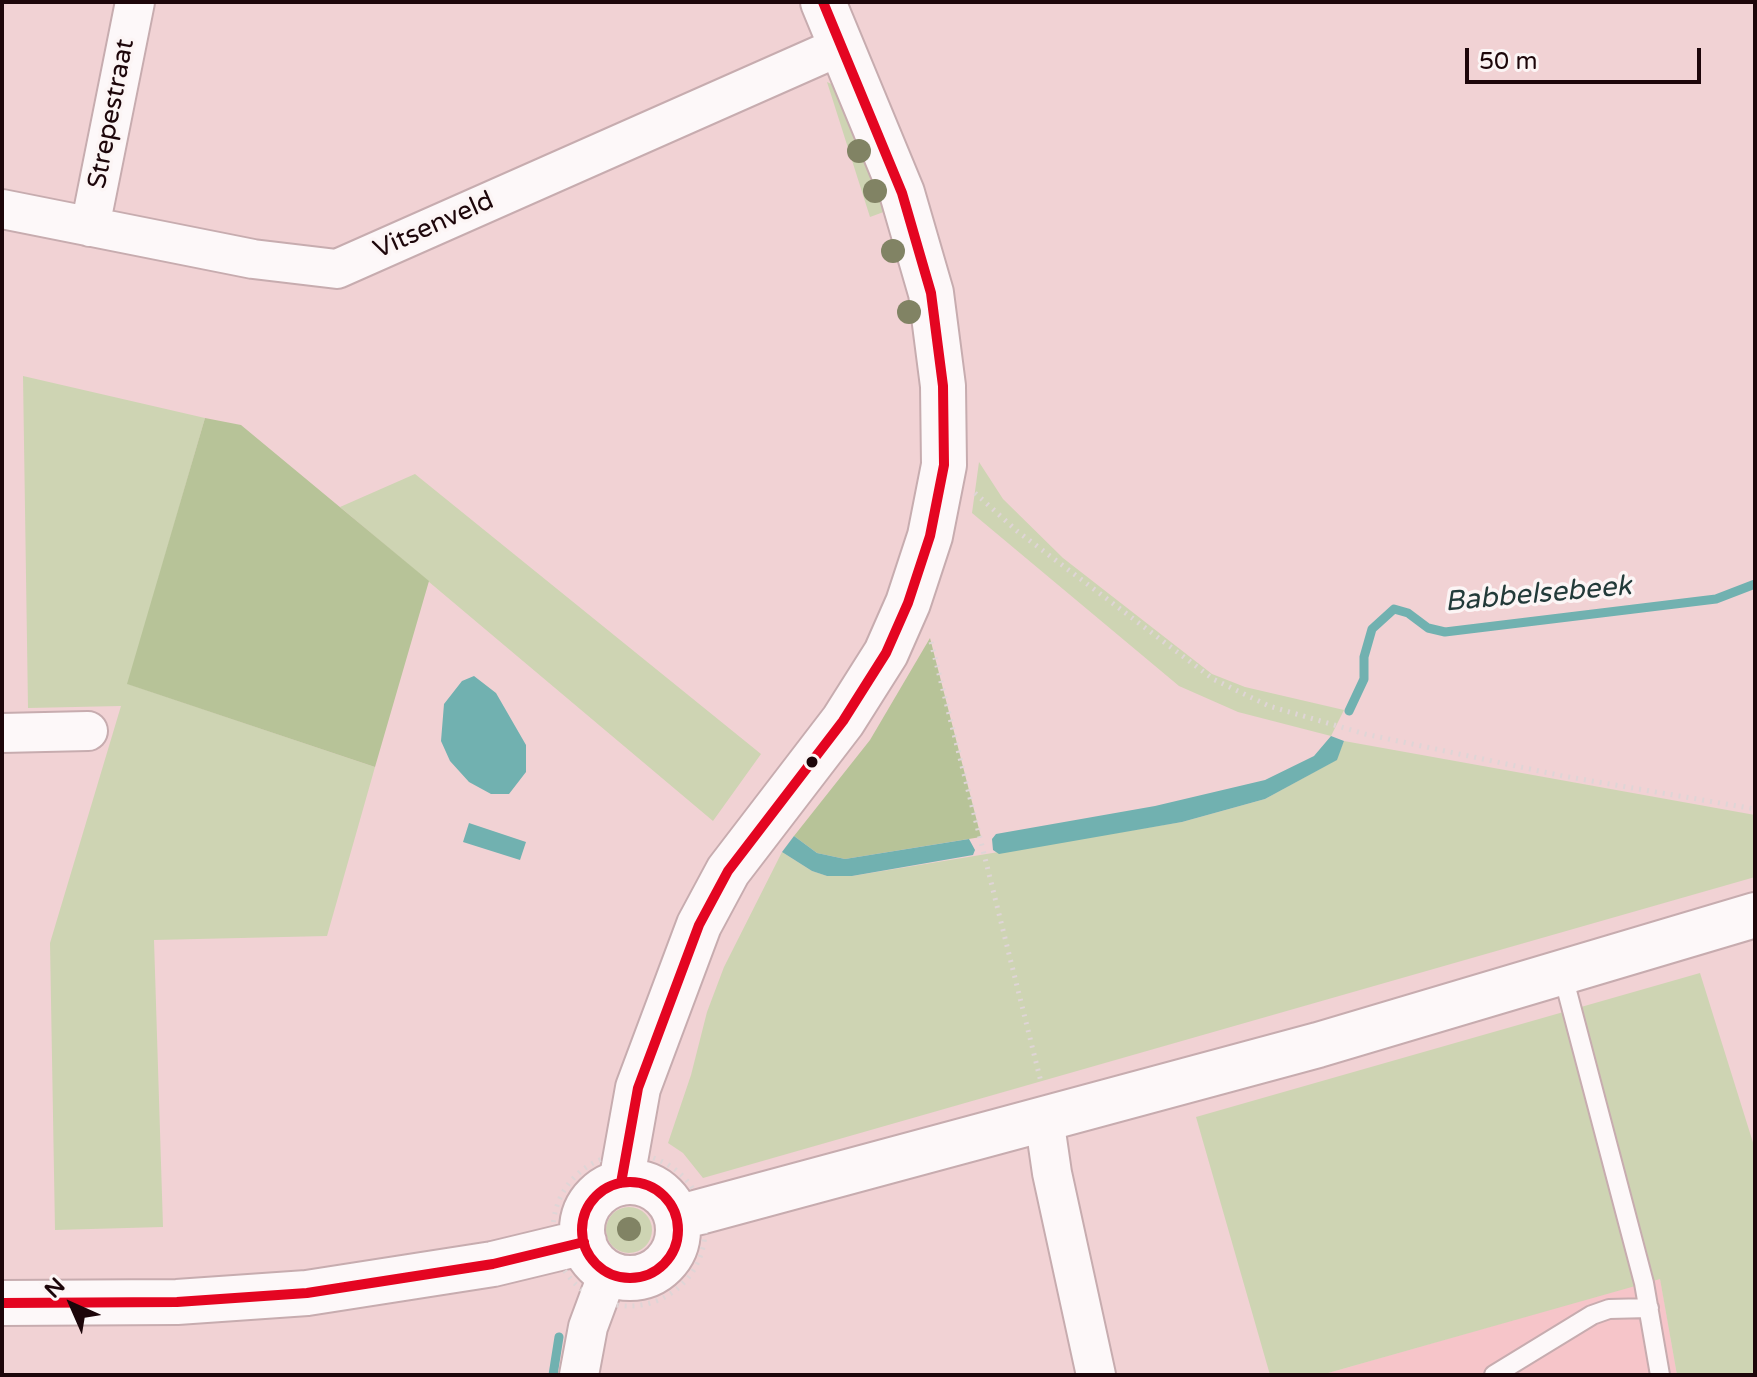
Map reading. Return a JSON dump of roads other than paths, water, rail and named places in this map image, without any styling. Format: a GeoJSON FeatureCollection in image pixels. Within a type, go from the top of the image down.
{"type":"FeatureCollection","features":[{"type":"Feature","properties":{"kind":"street","name":"Strepestraat"},"geometry":{"type":"LineString","coordinates":[[90,227],[135,2]]}},
{"type":"Feature","properties":{"kind":"street"},"geometry":{"type":"LineString","coordinates":[[579,1375],[588,1327],[586,1211],[623,1169],[638,1088],[699,925],[728,871],[843,721],[886,653],[908,603],[930,536],[944,465],[943,386],[931,293],[902,193],[823,2]]}},
{"type":"Feature","properties":{"kind":"street","name":"Vitsenveld"},"geometry":{"type":"LineString","coordinates":[[2,209],[253,259],[337,269],[843,45]]}},
{"type":"Feature","properties":{"kind":"street"},"geometry":{"type":"LineString","coordinates":[[2,733],[88,731]]}},
{"type":"Feature","properties":{"kind":"street"},"geometry":{"type":"LineString","coordinates":[[2,1303],[177,1302],[307,1293],[412,1278],[586,1267],[626,1278],[644,1276],[660,1268],[690,1214],[1318,1045],[1755,915]]}},
{"type":"Feature","properties":{"kind":"street"},"geometry":{"type":"LineString","coordinates":[[1044,1118],[1052,1173],[1096,1375]]}},
{"type":"Feature","properties":{"kind":"street"},"geometry":{"type":"LineString","coordinates":[[623,1169],[690,1214]]}},
{"type":"Feature","properties":{"kind":"lane"},"geometry":{"type":"LineString","coordinates":[[1562,972],[1649,1308],[1660,1375]]}},
{"type":"Feature","properties":{"kind":"lane"},"geometry":{"type":"LineString","coordinates":[[1494,1375],[1592,1315],[1609,1309],[1649,1308]]}},
{"type":"Feature","properties":{"kind":"water"},"geometry":{"type":"Polygon","coordinates":[[[474,676],[496,693],[526,745],[526,772],[509,794],[491,794],[469,782],[450,761],[441,741],[444,704],[462,681],[474,676]]]}},
{"type":"Feature","properties":{"kind":"water"},"geometry":{"type":"Polygon","coordinates":[[[1331,736],[1344,741],[1337,760],[1265,799],[1182,822],[999,854],[993,850],[992,839],[996,834],[1155,806],[1265,780],[1314,756],[1331,736]]]}},
{"type":"Feature","properties":{"kind":"water"},"geometry":{"type":"Polygon","coordinates":[[[469,823],[526,842],[520,860],[463,842],[469,823]]]}},
{"type":"Feature","properties":{"kind":"water"},"geometry":{"type":"Polygon","coordinates":[[[794,836],[817,853],[845,859],[969,839],[975,850],[973,855],[852,876],[827,876],[812,871],[782,852],[794,836]]]}},
{"type":"Feature","properties":{"kind":"waterway","name":"Babbelsebeek"},"geometry":{"type":"LineString","coordinates":[[1349,711],[1364,679],[1364,657],[1372,629],[1394,609],[1408,613],[1428,628],[1445,632],[1716,599],[1755,584]]}},
{"type":"Feature","properties":{"kind":"waterway"},"geometry":{"type":"LineString","coordinates":[[553,1375],[559,1337]]}}]}
